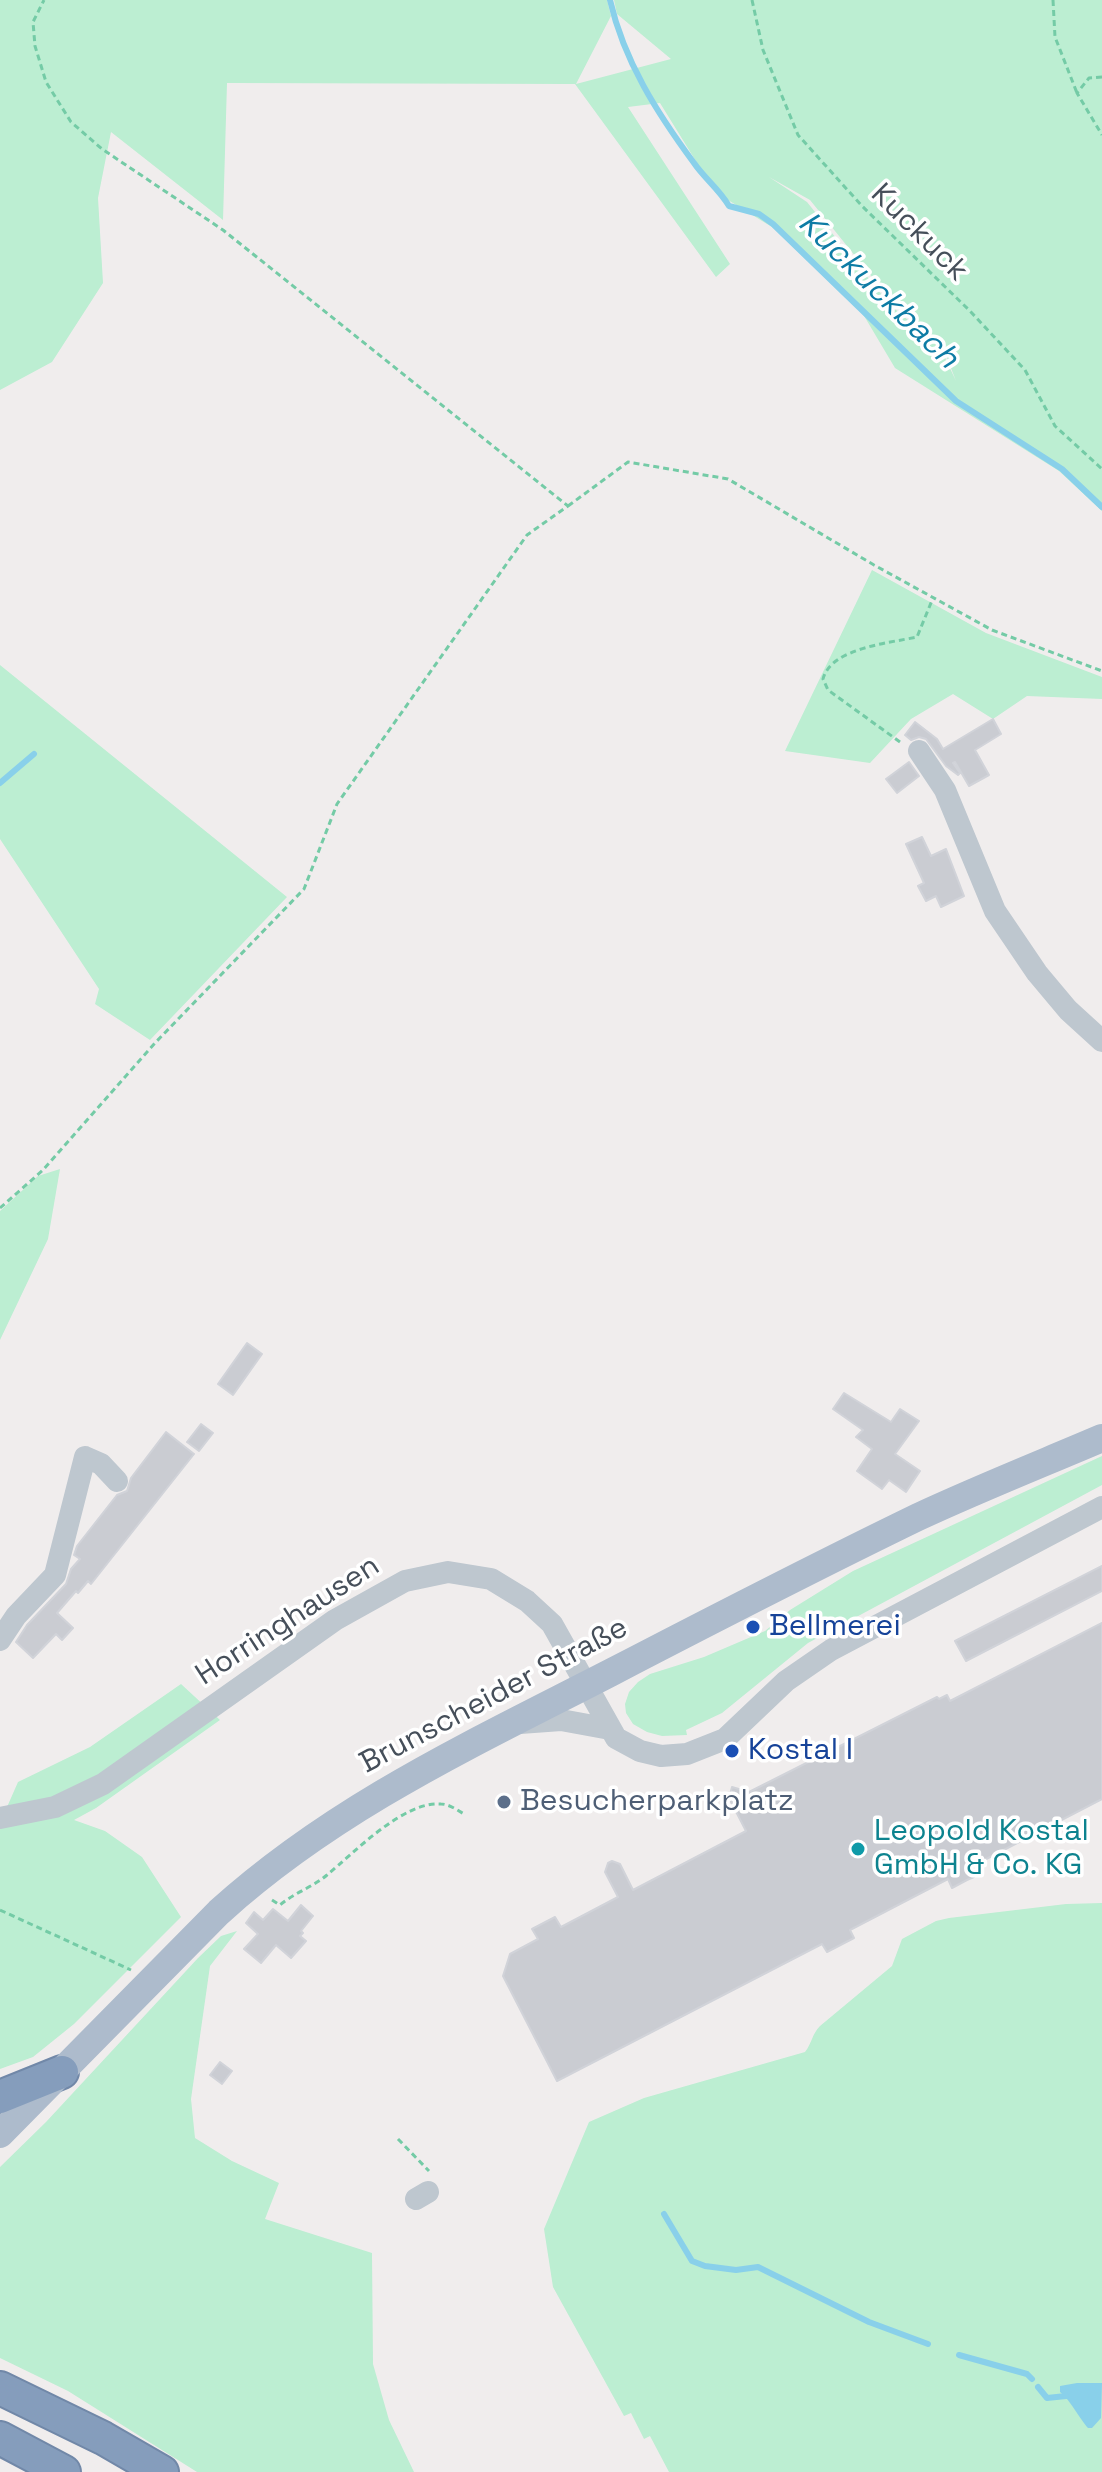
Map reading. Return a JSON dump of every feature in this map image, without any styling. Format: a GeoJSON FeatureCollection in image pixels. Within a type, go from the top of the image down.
{"type":"FeatureCollection","features":[{"type":"Feature","properties":{"kind":"highway"},"geometry":{"type":"LineString","coordinates":[[0,2097],[39,2084],[62,2072]]}},
{"type":"Feature","properties":{"kind":"highway"},"geometry":{"type":"LineString","coordinates":[[0,2388],[103,2438],[162,2472]]}},
{"type":"Feature","properties":{"kind":"highway"},"geometry":{"type":"LineString","coordinates":[[0,2438],[64,2472]]}},
{"type":"Feature","properties":{"kind":"main road","name":"Brunscheider Straße"},"geometry":{"type":"LineString","coordinates":[[0,2134],[219,1912],[250,1884],[343,1816],[445,1756],[919,1517],[1102,1438]]}},
{"type":"Feature","properties":{"kind":"street"},"geometry":{"type":"LineString","coordinates":[[919,751],[945,790],[995,911],[1037,973],[1068,1010],[1102,1041]]}},
{"type":"Feature","properties":{"kind":"street"},"geometry":{"type":"LineString","coordinates":[[0,1640],[16,1616],[55,1575],[85,1457],[101,1464],[117,1481]]}},
{"type":"Feature","properties":{"kind":"street"},"geometry":{"type":"LineString","coordinates":[[508,1724],[561,1720],[610,1729],[616,1738],[650,1754],[673,1756],[705,1749],[735,1732],[786,1681],[831,1650],[1102,1507]]}},
{"type":"Feature","properties":{"kind":"street","name":"Horringhausen"},"geometry":{"type":"LineString","coordinates":[[0,1818],[55,1807],[103,1784],[335,1620],[405,1581],[448,1572],[491,1579],[527,1601],[552,1624],[610,1729]]}},
{"type":"Feature","properties":{"kind":"path"},"geometry":{"type":"LineString","coordinates":[[44,0],[33,22],[35,46],[46,82],[71,122],[102,149],[223,230],[568,506]]}},
{"type":"Feature","properties":{"kind":"path","name":"Kuckuck"},"geometry":{"type":"LineString","coordinates":[[752,0],[763,50],[798,135],[862,206],[970,311],[1025,370],[1055,426],[1102,469]]}},
{"type":"Feature","properties":{"kind":"path"},"geometry":{"type":"LineString","coordinates":[[1053,0],[1055,37],[1077,93],[1102,135]]}},
{"type":"Feature","properties":{"kind":"path"},"geometry":{"type":"LineString","coordinates":[[1077,93],[1089,78],[1102,77]]}},
{"type":"Feature","properties":{"kind":"path"},"geometry":{"type":"LineString","coordinates":[[0,1208],[43,1170],[155,1043],[304,889],[337,804],[527,535],[628,462],[728,479],[992,630],[1102,671]]}},
{"type":"Feature","properties":{"kind":"path"},"geometry":{"type":"LineString","coordinates":[[919,751],[892,739],[828,690],[823,679],[825,669],[831,663],[850,653],[917,637],[933,598]]}},
{"type":"Feature","properties":{"kind":"path"},"geometry":{"type":"LineString","coordinates":[[250,1884],[280,1905],[296,1892],[325,1877],[347,1855],[390,1822],[437,1804],[448,1805],[464,1814]]}},
{"type":"Feature","properties":{"kind":"path"},"geometry":{"type":"LineString","coordinates":[[0,1910],[154,1981]]}},
{"type":"Feature","properties":{"kind":"path"},"geometry":{"type":"LineString","coordinates":[[398,2139],[430,2172],[419,2182],[422,2196]]}},
{"type":"Feature","properties":{"kind":"green space"},"geometry":{"type":"Polygon","coordinates":[[[0,0],[607,0],[611,16],[576,84],[671,59],[617,14],[614,0],[1102,0],[1102,511],[1059,471],[895,368],[857,304],[780,232],[715,192],[660,103],[628,107],[730,264],[716,277],[575,84],[227,83],[223,220],[111,132],[98,198],[103,283],[52,362],[0,390],[0,0]],[[769,177],[807,202],[890,305],[940,347],[956,381],[942,345],[893,303],[810,200],[769,177]]]}},
{"type":"Feature","properties":{"kind":"green space"},"geometry":{"type":"Polygon","coordinates":[[[872,570],[986,633],[1102,677],[1102,699],[1027,696],[993,719],[953,694],[911,719],[870,763],[785,751],[872,570]]]}},
{"type":"Feature","properties":{"kind":"green space"},"geometry":{"type":"Polygon","coordinates":[[[0,665],[287,897],[150,1040],[95,1004],[99,989],[0,839],[0,665]]]}},
{"type":"Feature","properties":{"kind":"green space"},"geometry":{"type":"Polygon","coordinates":[[[60,1169],[48,1239],[0,1340],[0,1211],[38,1176],[60,1169]]]}},
{"type":"Feature","properties":{"kind":"green space"},"geometry":{"type":"Polygon","coordinates":[[[1102,1456],[1102,1485],[808,1643],[722,1713],[686,1730],[687,1735],[662,1736],[647,1732],[633,1724],[626,1713],[629,1692],[650,1674],[704,1657],[765,1631],[790,1610],[853,1571],[1102,1456]]]}},
{"type":"Feature","properties":{"kind":"green space"},"geometry":{"type":"Polygon","coordinates":[[[181,1684],[220,1720],[96,1808],[74,1820],[105,1831],[142,1857],[181,1917],[74,2024],[33,2057],[0,2069],[0,1823],[18,1782],[90,1747],[181,1684]]]}},
{"type":"Feature","properties":{"kind":"green space"},"geometry":{"type":"Polygon","coordinates":[[[1102,1903],[1102,2472],[669,2472],[650,2436],[644,2439],[631,2413],[624,2416],[553,2287],[544,2229],[589,2122],[644,2098],[805,2052],[820,2026],[892,1966],[902,1939],[936,1921],[1066,1904],[1102,1903]]]}},
{"type":"Feature","properties":{"kind":"green space"},"geometry":{"type":"Polygon","coordinates":[[[237,1931],[210,1966],[191,2099],[195,2138],[232,2161],[279,2183],[265,2219],[372,2253],[373,2364],[389,2420],[414,2472],[197,2472],[68,2391],[0,2358],[0,2167],[46,2122],[198,1958],[221,1936],[237,1931]]]}},
{"type":"Feature","properties":{"kind":"water"},"geometry":{"type":"Polygon","coordinates":[[[1102,2383],[1101,2418],[1092,2428],[1088,2428],[1060,2392],[1060,2386],[1102,2383]]]}},
{"type":"Feature","properties":{"kind":"building"},"geometry":{"type":"Polygon","coordinates":[[[993,719],[1001,734],[975,750],[989,775],[969,786],[955,762],[958,775],[946,766],[926,739],[919,737],[911,740],[905,735],[915,722],[937,739],[943,749],[993,719]]]}},
{"type":"Feature","properties":{"kind":"building"},"geometry":{"type":"Polygon","coordinates":[[[909,762],[919,776],[897,793],[886,779],[909,762]]]}},
{"type":"Feature","properties":{"kind":"building"},"geometry":{"type":"Polygon","coordinates":[[[922,837],[931,856],[946,849],[964,896],[941,907],[936,896],[926,901],[918,886],[924,883],[906,844],[922,837]]]}},
{"type":"Feature","properties":{"kind":"building"},"geometry":{"type":"Polygon","coordinates":[[[247,1343],[262,1354],[233,1395],[218,1384],[247,1343]]]}},
{"type":"Feature","properties":{"kind":"building"},"geometry":{"type":"Polygon","coordinates":[[[844,1393],[891,1422],[900,1409],[919,1421],[895,1454],[920,1471],[906,1492],[889,1480],[882,1489],[857,1471],[872,1449],[856,1437],[863,1430],[833,1409],[844,1393]]]}},
{"type":"Feature","properties":{"kind":"building"},"geometry":{"type":"Polygon","coordinates":[[[201,1424],[213,1433],[199,1451],[187,1442],[201,1424]]]}},
{"type":"Feature","properties":{"kind":"building"},"geometry":{"type":"Polygon","coordinates":[[[166,1432],[194,1454],[91,1584],[88,1581],[78,1593],[76,1591],[57,1613],[73,1628],[62,1640],[56,1634],[33,1658],[16,1642],[27,1625],[66,1584],[71,1569],[80,1559],[74,1555],[77,1546],[117,1495],[127,1491],[131,1478],[166,1432]]]}},
{"type":"Feature","properties":{"kind":"building"},"geometry":{"type":"Polygon","coordinates":[[[1102,1566],[1102,1591],[966,1661],[955,1641],[1102,1566]]]}},
{"type":"Feature","properties":{"kind":"building","name":"Leopold Kostal GmbH & Co. KG"},"geometry":{"type":"Polygon","coordinates":[[[1102,1623],[1102,1799],[969,1868],[974,1877],[952,1888],[948,1879],[850,1930],[854,1938],[827,1952],[822,1944],[557,2081],[503,1976],[510,1954],[538,1939],[532,1929],[555,1917],[561,1927],[618,1897],[605,1872],[608,1863],[620,1864],[633,1890],[746,1831],[729,1798],[732,1787],[749,1792],[937,1697],[947,1695],[950,1701],[1102,1623]]]}},
{"type":"Feature","properties":{"kind":"building"},"geometry":{"type":"Polygon","coordinates":[[[301,1905],[313,1916],[301,1931],[300,1936],[306,1941],[291,1958],[276,1945],[261,1963],[244,1949],[258,1934],[246,1923],[254,1912],[263,1920],[273,1909],[288,1921],[301,1905]]]}},
{"type":"Feature","properties":{"kind":"building"},"geometry":{"type":"Polygon","coordinates":[[[220,2062],[232,2071],[222,2084],[210,2075],[220,2062]]]}},
{"type":"Feature","properties":{"kind":"waterway","name":"Kuckuckbach"},"geometry":{"type":"LineString","coordinates":[[610,0],[624,44],[655,106],[694,163],[729,206],[759,214],[773,224],[956,401],[1062,469],[1102,507]]}},
{"type":"Feature","properties":{"kind":"waterway"},"geometry":{"type":"LineString","coordinates":[[0,783],[34,754]]}},
{"type":"Feature","properties":{"kind":"waterway"},"geometry":{"type":"LineString","coordinates":[[664,2214],[692,2261],[736,2270],[758,2267],[869,2322],[928,2344]]}},
{"type":"Feature","properties":{"kind":"waterway"},"geometry":{"type":"LineString","coordinates":[[959,2355],[1027,2374],[1032,2379]]}},
{"type":"Feature","properties":{"kind":"waterway"},"geometry":{"type":"LineString","coordinates":[[1038,2387],[1047,2398],[1066,2396]]}},
{"type":"Feature","properties":{"kind":"place","name":"Bellmerei"},"geometry":{"type":"Point","coordinates":[753,1627]}},
{"type":"Feature","properties":{"kind":"place","name":"Kostal I"},"geometry":{"type":"Point","coordinates":[732,1751]}},
{"type":"Feature","properties":{"kind":"place","name":"Besucherparkplatz"},"geometry":{"type":"Point","coordinates":[504,1802]}},
{"type":"Feature","properties":{"kind":"place","name":"Leopold Kostal GmbH & Co. KG"},"geometry":{"type":"Point","coordinates":[858,1849]}}]}
